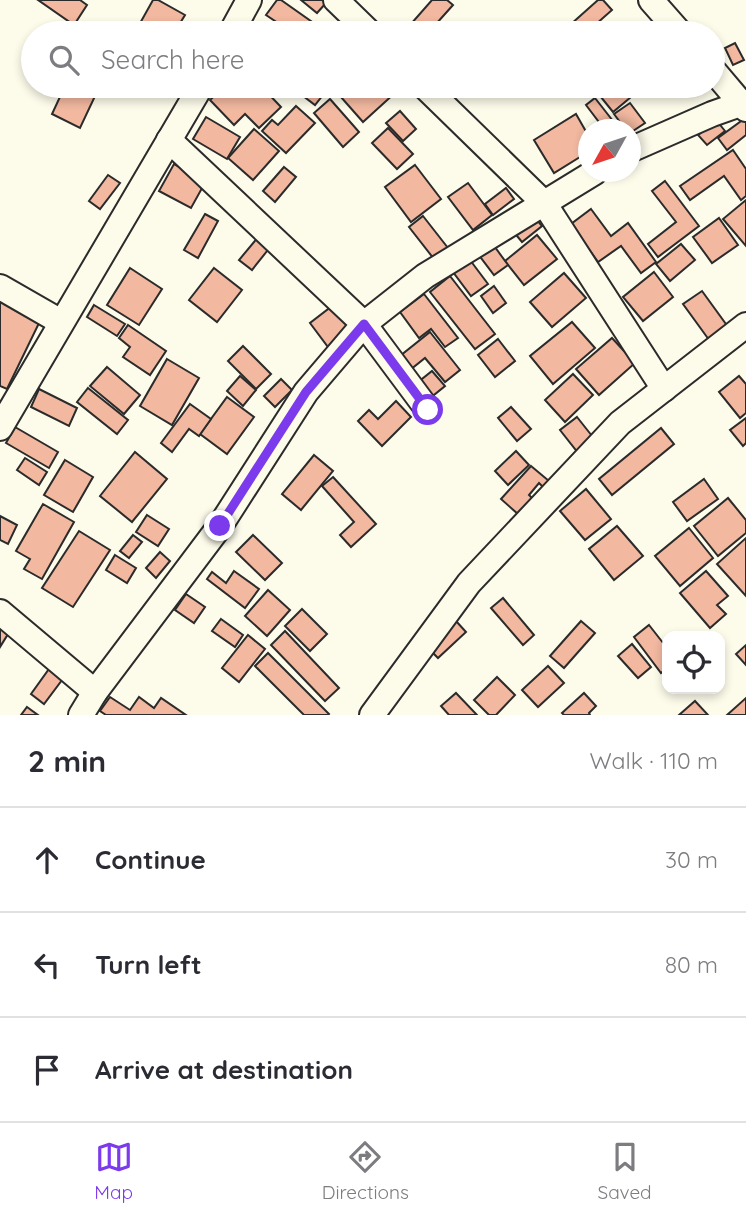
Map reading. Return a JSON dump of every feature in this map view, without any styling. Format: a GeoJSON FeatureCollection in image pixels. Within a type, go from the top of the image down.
{"type":"FeatureCollection","features":[{"type":"Feature","properties":{"kind":"street"},"geometry":{"type":"LineString","coordinates":[[237,21],[249,0]]}},
{"type":"Feature","properties":{"kind":"street"},"geometry":{"type":"LineString","coordinates":[[336,0],[358,21]]}},
{"type":"Feature","properties":{"kind":"street"},"geometry":{"type":"LineString","coordinates":[[651,0],[669,21]]}},
{"type":"Feature","properties":{"kind":"street"},"geometry":{"type":"LineString","coordinates":[[641,146],[712,114],[745,105],[725,84]]}},
{"type":"Feature","properties":{"kind":"street"},"geometry":{"type":"LineString","coordinates":[[0,428],[194,98]]}},
{"type":"Feature","properties":{"kind":"street"},"geometry":{"type":"LineString","coordinates":[[436,98],[544,203],[664,388]]}},
{"type":"Feature","properties":{"kind":"street"},"geometry":{"type":"LineString","coordinates":[[169,140],[364,324],[428,410]]}},
{"type":"Feature","properties":{"kind":"street"},"geometry":{"type":"LineString","coordinates":[[81,715],[95,692],[220,526],[306,392],[364,324],[425,276],[579,182]]}},
{"type":"Feature","properties":{"kind":"street"},"geometry":{"type":"LineString","coordinates":[[0,286],[61,322]]}},
{"type":"Feature","properties":{"kind":"street"},"geometry":{"type":"LineString","coordinates":[[372,715],[469,583],[620,424],[746,325]]}},
{"type":"Feature","properties":{"kind":"street"},"geometry":{"type":"LineString","coordinates":[[0,612],[95,692]]}},
{"type":"Feature","properties":{"kind":"building"},"geometry":{"type":"Polygon","coordinates":[[[38,0],[80,0],[87,5],[77,21],[68,21],[38,0]]]}},
{"type":"Feature","properties":{"kind":"building"},"geometry":{"type":"Polygon","coordinates":[[[153,0],[158,0],[185,15],[181,21],[141,21],[153,0]]]}},
{"type":"Feature","properties":{"kind":"building"},"geometry":{"type":"Polygon","coordinates":[[[277,0],[281,0],[311,21],[275,21],[266,15],[277,0]]]}},
{"type":"Feature","properties":{"kind":"building"},"geometry":{"type":"Polygon","coordinates":[[[301,0],[323,0],[326,3],[317,13],[301,0]]]}},
{"type":"Feature","properties":{"kind":"building"},"geometry":{"type":"Polygon","coordinates":[[[432,0],[447,0],[453,5],[439,21],[414,21],[432,0]]]}},
{"type":"Feature","properties":{"kind":"building"},"geometry":{"type":"Polygon","coordinates":[[[598,0],[603,0],[612,10],[600,21],[574,21],[598,0]]]}},
{"type":"Feature","properties":{"kind":"building"},"geometry":{"type":"Polygon","coordinates":[[[735,43],[744,60],[733,65],[725,48],[735,43]]]}},
{"type":"Feature","properties":{"kind":"building"},"geometry":{"type":"Polygon","coordinates":[[[59,98],[94,98],[80,128],[52,114],[59,98]]]}},
{"type":"Feature","properties":{"kind":"building"},"geometry":{"type":"Polygon","coordinates":[[[272,98],[281,107],[259,128],[245,114],[234,125],[210,100],[272,98]]]}},
{"type":"Feature","properties":{"kind":"building"},"geometry":{"type":"Polygon","coordinates":[[[306,98],[321,98],[315,105],[306,98]]]}},
{"type":"Feature","properties":{"kind":"building"},"geometry":{"type":"Polygon","coordinates":[[[342,98],[389,98],[363,122],[342,98]]]}},
{"type":"Feature","properties":{"kind":"building"},"geometry":{"type":"Polygon","coordinates":[[[595,98],[611,119],[597,119],[586,105],[595,98]]]}},
{"type":"Feature","properties":{"kind":"building"},"geometry":{"type":"Polygon","coordinates":[[[602,98],[630,98],[613,112],[602,98]]]}},
{"type":"Feature","properties":{"kind":"building"},"geometry":{"type":"Polygon","coordinates":[[[330,99],[359,132],[343,147],[314,113],[330,99]]]}},
{"type":"Feature","properties":{"kind":"building"},"geometry":{"type":"Polygon","coordinates":[[[630,103],[645,123],[641,126],[641,119],[618,119],[614,114],[630,103]]]}},
{"type":"Feature","properties":{"kind":"building"},"geometry":{"type":"Polygon","coordinates":[[[296,106],[315,123],[286,153],[262,131],[272,120],[278,125],[296,106]]]}},
{"type":"Feature","properties":{"kind":"building"},"geometry":{"type":"Polygon","coordinates":[[[400,111],[416,129],[403,141],[386,123],[400,111]]]}},
{"type":"Feature","properties":{"kind":"building"},"geometry":{"type":"Polygon","coordinates":[[[576,114],[579,119],[578,158],[554,173],[534,140],[576,114]]]}},
{"type":"Feature","properties":{"kind":"building"},"geometry":{"type":"Polygon","coordinates":[[[206,117],[240,137],[227,159],[193,139],[206,117]]]}},
{"type":"Feature","properties":{"kind":"building"},"geometry":{"type":"Polygon","coordinates":[[[744,119],[746,135],[727,150],[718,138],[744,119]]]}},
{"type":"Feature","properties":{"kind":"building"},"geometry":{"type":"Polygon","coordinates":[[[717,121],[725,131],[707,145],[698,135],[717,121]]]}},
{"type":"Feature","properties":{"kind":"building"},"geometry":{"type":"Polygon","coordinates":[[[388,128],[413,154],[397,169],[372,143],[388,128]]]}},
{"type":"Feature","properties":{"kind":"building"},"geometry":{"type":"Polygon","coordinates":[[[254,129],[279,151],[253,180],[228,158],[254,129]]]}},
{"type":"Feature","properties":{"kind":"building"},"geometry":{"type":"Polygon","coordinates":[[[733,150],[746,169],[746,196],[741,200],[724,176],[690,200],[680,186],[733,150]]]}},
{"type":"Feature","properties":{"kind":"building"},"geometry":{"type":"Polygon","coordinates":[[[174,164],[206,181],[191,208],[159,191],[174,164]]]}},
{"type":"Feature","properties":{"kind":"building"},"geometry":{"type":"Polygon","coordinates":[[[415,165],[441,199],[411,222],[385,187],[415,165]]]}},
{"type":"Feature","properties":{"kind":"building"},"geometry":{"type":"Polygon","coordinates":[[[284,167],[296,177],[275,202],[263,191],[284,167]]]}},
{"type":"Feature","properties":{"kind":"building"},"geometry":{"type":"Polygon","coordinates":[[[108,175],[120,183],[100,209],[89,201],[108,175]]]}},
{"type":"Feature","properties":{"kind":"building"},"geometry":{"type":"Polygon","coordinates":[[[665,181],[699,226],[658,257],[648,244],[676,222],[652,191],[665,181]]]}},
{"type":"Feature","properties":{"kind":"building"},"geometry":{"type":"Polygon","coordinates":[[[468,183],[492,215],[473,230],[448,197],[468,183]]]}},
{"type":"Feature","properties":{"kind":"building"},"geometry":{"type":"Polygon","coordinates":[[[506,188],[514,199],[493,215],[485,204],[506,188]]]}},
{"type":"Feature","properties":{"kind":"building"},"geometry":{"type":"Polygon","coordinates":[[[746,200],[746,246],[723,219],[746,200]]]}},
{"type":"Feature","properties":{"kind":"building"},"geometry":{"type":"Polygon","coordinates":[[[591,209],[611,236],[628,223],[656,262],[641,273],[621,246],[598,262],[571,224],[591,209]]]}},
{"type":"Feature","properties":{"kind":"building"},"geometry":{"type":"Polygon","coordinates":[[[205,214],[218,221],[198,258],[184,250],[205,214]]]}},
{"type":"Feature","properties":{"kind":"building"},"geometry":{"type":"Polygon","coordinates":[[[532,214],[542,226],[522,242],[512,230],[532,214]]]}},
{"type":"Feature","properties":{"kind":"building"},"geometry":{"type":"Polygon","coordinates":[[[423,216],[448,248],[434,259],[409,227],[423,216]]]}},
{"type":"Feature","properties":{"kind":"building"},"geometry":{"type":"Polygon","coordinates":[[[719,218],[738,245],[712,263],[693,237],[719,218]]]}},
{"type":"Feature","properties":{"kind":"building"},"geometry":{"type":"Polygon","coordinates":[[[537,235],[557,259],[524,285],[505,261],[537,235]]]}},
{"type":"Feature","properties":{"kind":"building"},"geometry":{"type":"Polygon","coordinates":[[[259,236],[271,246],[252,270],[239,260],[259,236]]]}},
{"type":"Feature","properties":{"kind":"building"},"geometry":{"type":"Polygon","coordinates":[[[492,243],[508,265],[494,275],[478,254],[492,243]]]}},
{"type":"Feature","properties":{"kind":"building"},"geometry":{"type":"Polygon","coordinates":[[[681,244],[695,260],[670,281],[656,264],[681,244]]]}},
{"type":"Feature","properties":{"kind":"building"},"geometry":{"type":"Polygon","coordinates":[[[470,260],[488,284],[471,296],[453,272],[470,260]]]}},
{"type":"Feature","properties":{"kind":"building"},"geometry":{"type":"Polygon","coordinates":[[[130,268],[162,289],[139,325],[107,305],[130,268]]]}},
{"type":"Feature","properties":{"kind":"building"},"geometry":{"type":"Polygon","coordinates":[[[214,268],[242,290],[217,322],[189,300],[214,268]]]}},
{"type":"Feature","properties":{"kind":"building"},"geometry":{"type":"Polygon","coordinates":[[[654,272],[673,297],[643,321],[623,297],[654,272]]]}},
{"type":"Feature","properties":{"kind":"building"},"geometry":{"type":"Polygon","coordinates":[[[564,273],[586,298],[552,327],[530,302],[564,273]]]}},
{"type":"Feature","properties":{"kind":"building"},"geometry":{"type":"Polygon","coordinates":[[[450,276],[495,334],[475,349],[430,292],[450,276]]]}},
{"type":"Feature","properties":{"kind":"building"},"geometry":{"type":"Polygon","coordinates":[[[494,286],[506,303],[493,313],[481,296],[494,286]]]}},
{"type":"Feature","properties":{"kind":"building"},"geometry":{"type":"Polygon","coordinates":[[[702,291],[731,331],[712,344],[683,304],[702,291]]]}},
{"type":"Feature","properties":{"kind":"building"},"geometry":{"type":"Polygon","coordinates":[[[424,294],[458,338],[445,347],[431,329],[419,338],[400,312],[424,294]]]}},
{"type":"Feature","properties":{"kind":"building"},"geometry":{"type":"Polygon","coordinates":[[[0,301],[41,319],[7,389],[0,386],[0,301]]]}},
{"type":"Feature","properties":{"kind":"building"},"geometry":{"type":"Polygon","coordinates":[[[336,303],[354,326],[328,347],[310,323],[336,303]]]}},
{"type":"Feature","properties":{"kind":"building"},"geometry":{"type":"Polygon","coordinates":[[[94,305],[125,324],[117,336],[87,317],[94,305]]]}},
{"type":"Feature","properties":{"kind":"building"},"geometry":{"type":"Polygon","coordinates":[[[572,322],[595,348],[553,384],[530,356],[572,322]]]}},
{"type":"Feature","properties":{"kind":"building"},"geometry":{"type":"Polygon","coordinates":[[[128,325],[166,351],[150,375],[123,357],[130,347],[119,338],[128,325]]]}},
{"type":"Feature","properties":{"kind":"building"},"geometry":{"type":"Polygon","coordinates":[[[430,332],[460,370],[445,382],[425,358],[405,374],[395,360],[430,332]]]}},
{"type":"Feature","properties":{"kind":"building"},"geometry":{"type":"Polygon","coordinates":[[[612,338],[635,363],[599,395],[576,369],[612,338]]]}},
{"type":"Feature","properties":{"kind":"building"},"geometry":{"type":"Polygon","coordinates":[[[498,339],[515,361],[495,377],[478,355],[498,339]]]}},
{"type":"Feature","properties":{"kind":"building"},"geometry":{"type":"Polygon","coordinates":[[[243,346],[271,374],[256,389],[228,361],[243,346]]]}},
{"type":"Feature","properties":{"kind":"building"},"geometry":{"type":"Polygon","coordinates":[[[167,359],[199,378],[172,425],[140,406],[167,359]]]}},
{"type":"Feature","properties":{"kind":"building"},"geometry":{"type":"Polygon","coordinates":[[[107,367],[140,395],[124,414],[90,386],[107,367]]]}},
{"type":"Feature","properties":{"kind":"building"},"geometry":{"type":"Polygon","coordinates":[[[432,371],[445,386],[424,403],[412,387],[432,371]]]}},
{"type":"Feature","properties":{"kind":"building"},"geometry":{"type":"Polygon","coordinates":[[[573,374],[593,395],[565,422],[545,400],[573,374]]]}},
{"type":"Feature","properties":{"kind":"building"},"geometry":{"type":"Polygon","coordinates":[[[240,376],[256,390],[243,406],[227,391],[240,376]]]}},
{"type":"Feature","properties":{"kind":"building"},"geometry":{"type":"Polygon","coordinates":[[[739,376],[746,384],[746,413],[740,418],[719,392],[739,376]]]}},
{"type":"Feature","properties":{"kind":"building"},"geometry":{"type":"Polygon","coordinates":[[[281,379],[292,390],[275,407],[264,396],[281,379]]]}},
{"type":"Feature","properties":{"kind":"building"},"geometry":{"type":"Polygon","coordinates":[[[88,388],[128,420],[117,434],[77,402],[88,388]]]}},
{"type":"Feature","properties":{"kind":"building"},"geometry":{"type":"Polygon","coordinates":[[[39,389],[77,408],[69,426],[31,407],[39,389]]]}},
{"type":"Feature","properties":{"kind":"building"},"geometry":{"type":"Polygon","coordinates":[[[227,397],[254,417],[227,454],[200,434],[227,397]]]}},
{"type":"Feature","properties":{"kind":"building"},"geometry":{"type":"Polygon","coordinates":[[[396,401],[411,417],[382,446],[358,421],[369,410],[378,419],[396,401]]]}},
{"type":"Feature","properties":{"kind":"building"},"geometry":{"type":"Polygon","coordinates":[[[190,404],[211,419],[199,436],[189,429],[172,452],[161,443],[190,404]]]}},
{"type":"Feature","properties":{"kind":"building"},"geometry":{"type":"Polygon","coordinates":[[[511,407],[531,429],[517,441],[498,418],[511,407]]]}},
{"type":"Feature","properties":{"kind":"building"},"geometry":{"type":"Polygon","coordinates":[[[577,417],[596,441],[579,454],[560,430],[577,417]]]}},
{"type":"Feature","properties":{"kind":"building"},"geometry":{"type":"Polygon","coordinates":[[[746,418],[746,443],[743,446],[730,430],[746,418]]]}},
{"type":"Feature","properties":{"kind":"building"},"geometry":{"type":"Polygon","coordinates":[[[15,427],[58,452],[49,468],[6,443],[15,427]]]}},
{"type":"Feature","properties":{"kind":"building"},"geometry":{"type":"Polygon","coordinates":[[[661,428],[674,444],[612,495],[599,479],[661,428]]]}},
{"type":"Feature","properties":{"kind":"building"},"geometry":{"type":"Polygon","coordinates":[[[516,451],[529,465],[508,485],[495,471],[516,451]]]}},
{"type":"Feature","properties":{"kind":"building"},"geometry":{"type":"Polygon","coordinates":[[[135,452],[167,479],[132,522],[100,496],[135,452]]]}},
{"type":"Feature","properties":{"kind":"building"},"geometry":{"type":"Polygon","coordinates":[[[314,455],[333,471],[301,510],[282,494],[314,455]]]}},
{"type":"Feature","properties":{"kind":"building"},"geometry":{"type":"Polygon","coordinates":[[[25,458],[47,472],[39,485],[17,470],[25,458]]]}},
{"type":"Feature","properties":{"kind":"building"},"geometry":{"type":"Polygon","coordinates":[[[65,460],[93,477],[73,512],[44,495],[65,460]]]}},
{"type":"Feature","properties":{"kind":"building"},"geometry":{"type":"Polygon","coordinates":[[[531,466],[549,481],[543,487],[539,483],[529,495],[533,499],[519,515],[501,499],[531,466]]]}},
{"type":"Feature","properties":{"kind":"building"},"geometry":{"type":"Polygon","coordinates":[[[333,477],[376,524],[351,547],[340,535],[354,522],[322,486],[333,477]]]}},
{"type":"Feature","properties":{"kind":"building"},"geometry":{"type":"Polygon","coordinates":[[[704,479],[718,499],[687,521],[673,502],[704,479]]]}},
{"type":"Feature","properties":{"kind":"building"},"geometry":{"type":"Polygon","coordinates":[[[586,489],[611,519],[585,540],[560,511],[586,489]]]}},
{"type":"Feature","properties":{"kind":"building"},"geometry":{"type":"Polygon","coordinates":[[[728,498],[746,520],[746,533],[718,556],[694,526],[728,498]]]}},
{"type":"Feature","properties":{"kind":"building"},"geometry":{"type":"Polygon","coordinates":[[[43,504],[74,522],[42,579],[24,569],[30,559],[16,551],[43,504]]]}},
{"type":"Feature","properties":{"kind":"building"},"geometry":{"type":"Polygon","coordinates":[[[147,515],[169,529],[158,546],[136,532],[147,515]]]}},
{"type":"Feature","properties":{"kind":"building"},"geometry":{"type":"Polygon","coordinates":[[[0,516],[17,525],[8,544],[0,540],[0,516]]]}},
{"type":"Feature","properties":{"kind":"building"},"geometry":{"type":"Polygon","coordinates":[[[617,526],[643,556],[614,580],[589,549],[617,526]]]}},
{"type":"Feature","properties":{"kind":"building"},"geometry":{"type":"Polygon","coordinates":[[[689,528],[713,558],[680,586],[655,556],[689,528]]]}},
{"type":"Feature","properties":{"kind":"building"},"geometry":{"type":"Polygon","coordinates":[[[79,531],[110,550],[73,607],[42,588],[79,531]]]}},
{"type":"Feature","properties":{"kind":"building"},"geometry":{"type":"Polygon","coordinates":[[[133,535],[142,542],[129,558],[120,551],[133,535]]]}},
{"type":"Feature","properties":{"kind":"building"},"geometry":{"type":"Polygon","coordinates":[[[253,535],[282,563],[265,580],[236,552],[253,535]]]}},
{"type":"Feature","properties":{"kind":"building"},"geometry":{"type":"Polygon","coordinates":[[[746,538],[746,596],[717,564],[746,538]]]}},
{"type":"Feature","properties":{"kind":"building"},"geometry":{"type":"Polygon","coordinates":[[[160,552],[170,561],[156,578],[146,568],[160,552]]]}},
{"type":"Feature","properties":{"kind":"building"},"geometry":{"type":"Polygon","coordinates":[[[115,555],[136,568],[127,583],[106,570],[115,555]]]}},
{"type":"Feature","properties":{"kind":"building"},"geometry":{"type":"Polygon","coordinates":[[[234,571],[259,589],[245,608],[207,579],[212,572],[226,583],[234,571]]]}},
{"type":"Feature","properties":{"kind":"building"},"geometry":{"type":"Polygon","coordinates":[[[706,571],[728,596],[717,605],[726,614],[710,628],[680,593],[706,571]]]}},
{"type":"Feature","properties":{"kind":"building"},"geometry":{"type":"Polygon","coordinates":[[[268,590],[290,610],[267,636],[245,616],[268,590]]]}},
{"type":"Feature","properties":{"kind":"building"},"geometry":{"type":"Polygon","coordinates":[[[186,594],[205,607],[194,623],[175,610],[186,594]]]}},
{"type":"Feature","properties":{"kind":"building"},"geometry":{"type":"Polygon","coordinates":[[[503,598],[534,635],[523,645],[491,608],[503,598]]]}},
{"type":"Feature","properties":{"kind":"building"},"geometry":{"type":"Polygon","coordinates":[[[302,609],[327,634],[310,651],[285,626],[302,609]]]}},
{"type":"Feature","properties":{"kind":"building"},"geometry":{"type":"Polygon","coordinates":[[[0,618],[13,626],[0,647],[0,618]]]}},
{"type":"Feature","properties":{"kind":"building"},"geometry":{"type":"Polygon","coordinates":[[[221,619],[243,635],[235,647],[212,631],[221,619]]]}},
{"type":"Feature","properties":{"kind":"building"},"geometry":{"type":"Polygon","coordinates":[[[456,621],[466,632],[438,658],[428,648],[456,621]]]}},
{"type":"Feature","properties":{"kind":"building"},"geometry":{"type":"Polygon","coordinates":[[[581,621],[595,633],[564,668],[550,656],[581,621]]]}},
{"type":"Feature","properties":{"kind":"building"},"geometry":{"type":"Polygon","coordinates":[[[649,625],[662,642],[661,673],[634,637],[649,625]]]}},
{"type":"Feature","properties":{"kind":"building"},"geometry":{"type":"Polygon","coordinates":[[[285,631],[339,688],[325,701],[271,645],[285,631]]]}},
{"type":"Feature","properties":{"kind":"building"},"geometry":{"type":"Polygon","coordinates":[[[248,635],[265,649],[239,682],[222,668],[248,635]]]}},
{"type":"Feature","properties":{"kind":"building"},"geometry":{"type":"Polygon","coordinates":[[[632,644],[651,667],[638,678],[618,656],[632,644]]]}},
{"type":"Feature","properties":{"kind":"building"},"geometry":{"type":"Polygon","coordinates":[[[746,645],[746,665],[736,654],[746,645]]]}},
{"type":"Feature","properties":{"kind":"building"},"geometry":{"type":"Polygon","coordinates":[[[268,653],[328,715],[304,715],[255,666],[268,653]]]}},
{"type":"Feature","properties":{"kind":"building"},"geometry":{"type":"Polygon","coordinates":[[[54,662],[68,672],[44,704],[31,694],[54,662]]]}},
{"type":"Feature","properties":{"kind":"building"},"geometry":{"type":"Polygon","coordinates":[[[548,666],[564,683],[538,707],[522,690],[548,666]]]}},
{"type":"Feature","properties":{"kind":"building"},"geometry":{"type":"Polygon","coordinates":[[[497,677],[515,695],[496,715],[489,715],[474,700],[497,677]]]}},
{"type":"Feature","properties":{"kind":"building"},"geometry":{"type":"Polygon","coordinates":[[[456,693],[477,715],[449,715],[441,706],[456,693]]]}},
{"type":"Feature","properties":{"kind":"building"},"geometry":{"type":"Polygon","coordinates":[[[584,693],[596,706],[590,715],[562,713],[584,693]]]}},
{"type":"Feature","properties":{"kind":"building"},"geometry":{"type":"Polygon","coordinates":[[[110,697],[130,710],[139,697],[154,708],[161,698],[186,715],[106,715],[100,711],[110,697]]]}},
{"type":"Feature","properties":{"kind":"building"},"geometry":{"type":"Polygon","coordinates":[[[746,698],[746,715],[727,715],[746,698]]]}},
{"type":"Feature","properties":{"kind":"building"},"geometry":{"type":"Polygon","coordinates":[[[695,701],[708,715],[679,715],[695,701]]]}},
{"type":"Feature","properties":{"kind":"building"},"geometry":{"type":"Polygon","coordinates":[[[27,707],[38,715],[21,715],[27,707]]]}},
{"type":"Feature","properties":{"kind":"route"},"geometry":{"type":"LineString","coordinates":[[220,526],[306,392],[364,324],[428,410]]}}]}
